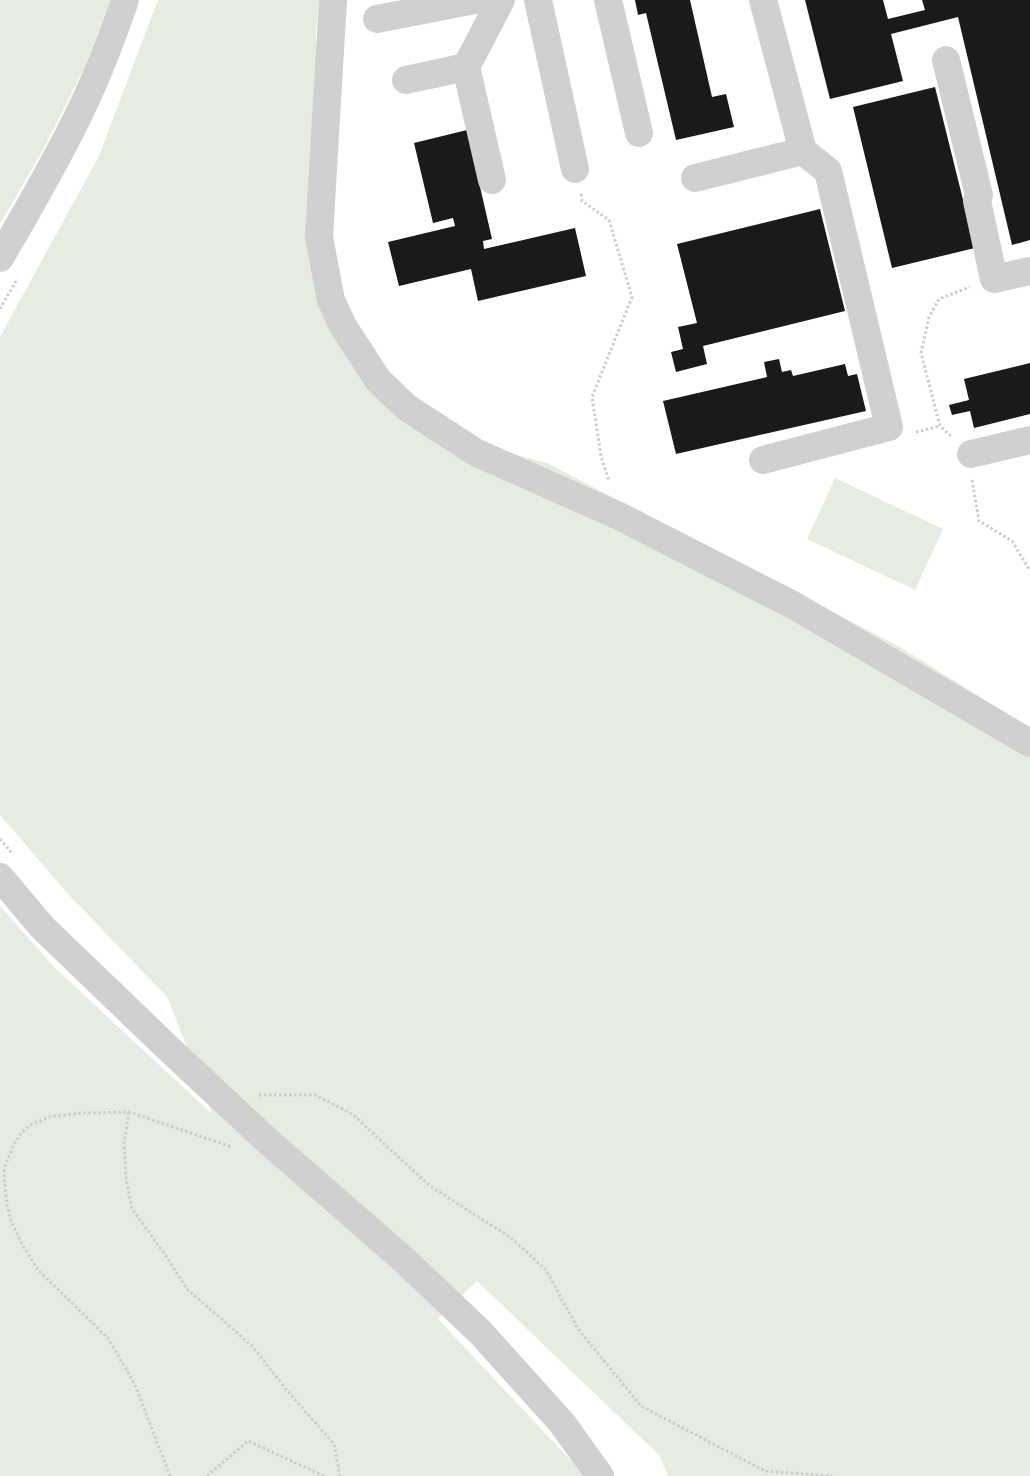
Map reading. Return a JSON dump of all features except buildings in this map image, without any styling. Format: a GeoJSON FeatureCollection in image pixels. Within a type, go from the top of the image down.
{"type":"FeatureCollection","features":[{"type":"Feature","properties":{"kind":"street"},"geometry":{"type":"LineString","coordinates":[[0,258],[53,165],[76,119],[125,0]]}},
{"type":"Feature","properties":{"kind":"street"},"geometry":{"type":"LineString","coordinates":[[333,0],[319,237],[331,300],[344,326],[378,380],[406,407],[475,452],[621,517],[793,604],[1030,743]]}},
{"type":"Feature","properties":{"kind":"street"},"geometry":{"type":"LineString","coordinates":[[377,19],[475,0]]}},
{"type":"Feature","properties":{"kind":"street"},"geometry":{"type":"LineString","coordinates":[[492,180],[466,67],[501,0]]}},
{"type":"Feature","properties":{"kind":"street"},"geometry":{"type":"LineString","coordinates":[[538,0],[575,169]]}},
{"type":"Feature","properties":{"kind":"street"},"geometry":{"type":"LineString","coordinates":[[608,0],[639,133]]}},
{"type":"Feature","properties":{"kind":"street"},"geometry":{"type":"LineString","coordinates":[[763,0],[803,151],[828,171],[888,427],[763,460]]}},
{"type":"Feature","properties":{"kind":"street"},"geometry":{"type":"LineString","coordinates":[[946,60],[979,195],[977,201],[994,279],[1030,271]]}},
{"type":"Feature","properties":{"kind":"street"},"geometry":{"type":"LineString","coordinates":[[406,80],[466,67]]}},
{"type":"Feature","properties":{"kind":"street"},"geometry":{"type":"LineString","coordinates":[[696,178],[803,151]]}},
{"type":"Feature","properties":{"kind":"street"},"geometry":{"type":"LineString","coordinates":[[971,454],[1030,440]]}},
{"type":"Feature","properties":{"kind":"street"},"geometry":{"type":"LineString","coordinates":[[0,876],[42,926],[170,1050],[271,1144],[402,1258],[480,1332],[562,1423],[600,1476]]}},
{"type":"Feature","properties":{"kind":"path"},"geometry":{"type":"LineString","coordinates":[[575,169],[582,200],[609,220],[632,297],[592,397],[601,456],[621,517]]}},
{"type":"Feature","properties":{"kind":"path"},"geometry":{"type":"LineString","coordinates":[[994,279],[955,291],[939,299],[929,317],[921,353],[940,426],[971,454],[969,464],[979,521],[1012,542],[1030,570]]}},
{"type":"Feature","properties":{"kind":"path"},"geometry":{"type":"LineString","coordinates":[[255,1095],[315,1095],[352,1114],[430,1186],[510,1237],[546,1270],[578,1330],[641,1406],[765,1471],[832,1476]]}},
{"type":"Feature","properties":{"kind":"path"},"geometry":{"type":"LineString","coordinates":[[170,1476],[135,1385],[108,1338],[39,1271],[22,1246],[11,1221],[5,1191],[4,1166],[8,1155],[22,1132],[32,1124],[52,1116],[129,1112],[246,1152],[271,1144]]}},
{"type":"Feature","properties":{"kind":"path"},"geometry":{"type":"LineString","coordinates":[[129,1112],[124,1143],[126,1178],[132,1209],[187,1289],[251,1346],[334,1444],[340,1476]]}},
{"type":"Feature","properties":{"kind":"path"},"geometry":{"type":"LineString","coordinates":[[207,1476],[248,1441],[324,1476]]}},
{"type":"Feature","properties":{"kind":"shaded area"},"geometry":{"type":"Polygon","coordinates":[[[0,0],[110,0],[85,66],[44,148],[0,224],[0,0]]]}},
{"type":"Feature","properties":{"kind":"shaded area"},"geometry":{"type":"Polygon","coordinates":[[[158,0],[319,0],[316,32],[314,260],[361,373],[409,427],[547,463],[900,647],[1030,728],[1030,1476],[668,1476],[659,1455],[477,1281],[438,1319],[575,1465],[583,1476],[0,1476],[0,906],[55,968],[212,1114],[168,998],[69,895],[0,815],[0,337],[99,156],[158,0]]]}},
{"type":"Feature","properties":{"kind":"shaded area"},"geometry":{"type":"Polygon","coordinates":[[[835,478],[943,529],[915,590],[807,539],[835,478]]]}}]}
